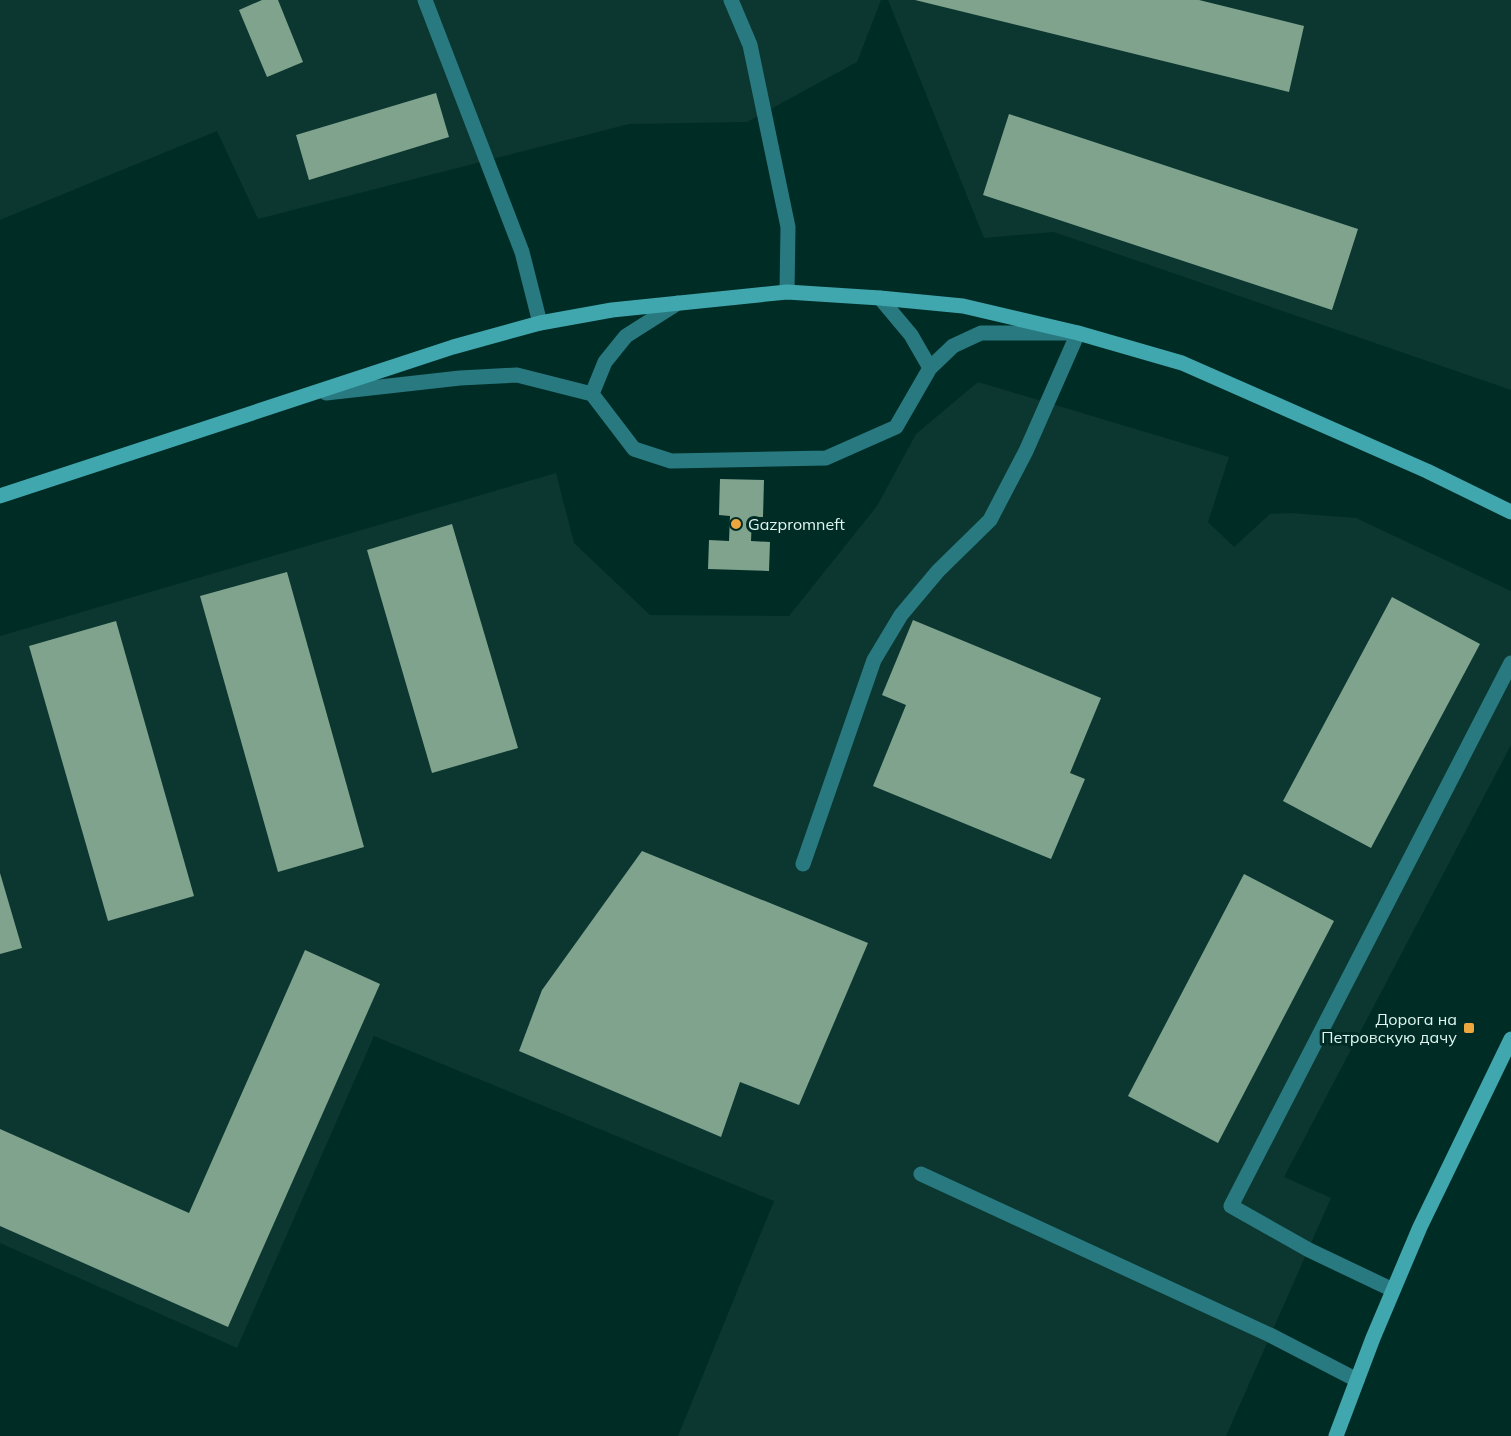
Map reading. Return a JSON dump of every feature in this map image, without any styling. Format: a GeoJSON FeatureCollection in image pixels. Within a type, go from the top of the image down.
{"type":"FeatureCollection","features":[{"type":"Feature","properties":{"kind":"main road"},"geometry":{"type":"LineString","coordinates":[[0,496],[453,347],[540,323],[612,310],[787,292],[963,306],[1078,333],[1182,363],[1417,467],[1511,512]]}},
{"type":"Feature","properties":{"kind":"main road"},"geometry":{"type":"LineString","coordinates":[[1336,1436],[1420,1227],[1511,1039]]}},
{"type":"Feature","properties":{"kind":"lane"},"geometry":{"type":"LineString","coordinates":[[425,0],[522,252],[540,323]]}},
{"type":"Feature","properties":{"kind":"lane"},"geometry":{"type":"LineString","coordinates":[[731,0],[750,45],[788,227],[787,292]]}},
{"type":"Feature","properties":{"kind":"lane"},"geometry":{"type":"LineString","coordinates":[[880,298],[911,335],[930,368]]}},
{"type":"Feature","properties":{"kind":"lane"},"geometry":{"type":"LineString","coordinates":[[592,394],[605,362],[626,336],[678,303]]}},
{"type":"Feature","properties":{"kind":"lane"},"geometry":{"type":"LineString","coordinates":[[314,394],[460,378],[517,375],[592,394],[634,449],[671,461],[826,458],[896,427],[930,368],[953,346],[981,333],[1078,333],[1044,412],[990,520],[938,571],[900,615],[874,660],[803,864]]}},
{"type":"Feature","properties":{"kind":"lane"},"geometry":{"type":"LineString","coordinates":[[1393,1290],[1309,1250],[1231,1206],[1511,663]]}},
{"type":"Feature","properties":{"kind":"lane"},"geometry":{"type":"LineString","coordinates":[[921,1174],[1270,1335],[1357,1380]]}},
{"type":"Feature","properties":{"kind":"shaded area"},"geometry":{"type":"Polygon","coordinates":[[[0,0],[881,0],[857,62],[747,122],[629,124],[258,219],[217,131],[0,220],[0,0]]]}},
{"type":"Feature","properties":{"kind":"shaded area"},"geometry":{"type":"Polygon","coordinates":[[[888,0],[1511,0],[1511,390],[1054,232],[984,238],[888,0]]]}},
{"type":"Feature","properties":{"kind":"shaded area"},"geometry":{"type":"Polygon","coordinates":[[[978,382],[1229,457],[1208,522],[1234,547],[1270,514],[1290,513],[1356,518],[1511,591],[1511,745],[1284,1177],[1331,1198],[1226,1436],[678,1436],[774,1201],[374,1036],[237,1348],[0,1243],[0,636],[556,473],[574,543],[650,615],[789,616],[877,506],[916,434],[978,382]]]}},
{"type":"Feature","properties":{"kind":"building"},"geometry":{"type":"Polygon","coordinates":[[[262,0],[278,0],[303,62],[267,77],[239,10],[262,0]]]}},
{"type":"Feature","properties":{"kind":"building"},"geometry":{"type":"Polygon","coordinates":[[[915,0],[1199,0],[1304,26],[1289,92],[915,0]]]}},
{"type":"Feature","properties":{"kind":"building"},"geometry":{"type":"Polygon","coordinates":[[[436,93],[449,137],[309,180],[296,135],[436,93]]]}},
{"type":"Feature","properties":{"kind":"building"},"geometry":{"type":"Polygon","coordinates":[[[1009,114],[1358,229],[1332,310],[983,195],[1009,114]]]}},
{"type":"Feature","properties":{"kind":"building"},"geometry":{"type":"Polygon","coordinates":[[[720,479],[764,480],[763,517],[752,517],[751,541],[770,542],[769,571],[708,569],[709,540],[729,541],[730,516],[719,515],[720,479]]]}},
{"type":"Feature","properties":{"kind":"building"},"geometry":{"type":"Polygon","coordinates":[[[452,524],[518,748],[432,773],[367,550],[452,524]]]}},
{"type":"Feature","properties":{"kind":"building"},"geometry":{"type":"Polygon","coordinates":[[[287,572],[364,847],[278,872],[200,596],[287,572]]]}},
{"type":"Feature","properties":{"kind":"building"},"geometry":{"type":"Polygon","coordinates":[[[1392,597],[1480,644],[1371,848],[1283,801],[1392,597]]]}},
{"type":"Feature","properties":{"kind":"building"},"geometry":{"type":"Polygon","coordinates":[[[913,620],[1101,698],[1070,773],[1085,779],[1051,859],[873,786],[906,705],[882,695],[913,620]]]}},
{"type":"Feature","properties":{"kind":"building"},"geometry":{"type":"Polygon","coordinates":[[[116,621],[194,896],[108,921],[29,646],[116,621]]]}},
{"type":"Feature","properties":{"kind":"building"},"geometry":{"type":"Polygon","coordinates":[[[642,851],[868,943],[799,1105],[740,1082],[721,1137],[519,1051],[542,990],[642,851]]]}},
{"type":"Feature","properties":{"kind":"building"},"geometry":{"type":"Polygon","coordinates":[[[0,873],[22,948],[0,954],[0,873]]]}},
{"type":"Feature","properties":{"kind":"building"},"geometry":{"type":"Polygon","coordinates":[[[1244,874],[1334,921],[1218,1143],[1128,1096],[1244,874]]]}},
{"type":"Feature","properties":{"kind":"building"},"geometry":{"type":"Polygon","coordinates":[[[305,950],[380,984],[228,1327],[0,1226],[0,1129],[189,1213],[305,950]]]}},
{"type":"Feature","properties":{"kind":"place","name":"Gazpromneft"},"geometry":{"type":"Point","coordinates":[736,524]}},
{"type":"Feature","properties":{"kind":"place","name":"Дорога на Петровскую дачу"},"geometry":{"type":"Point","coordinates":[1469,1028]}}]}
